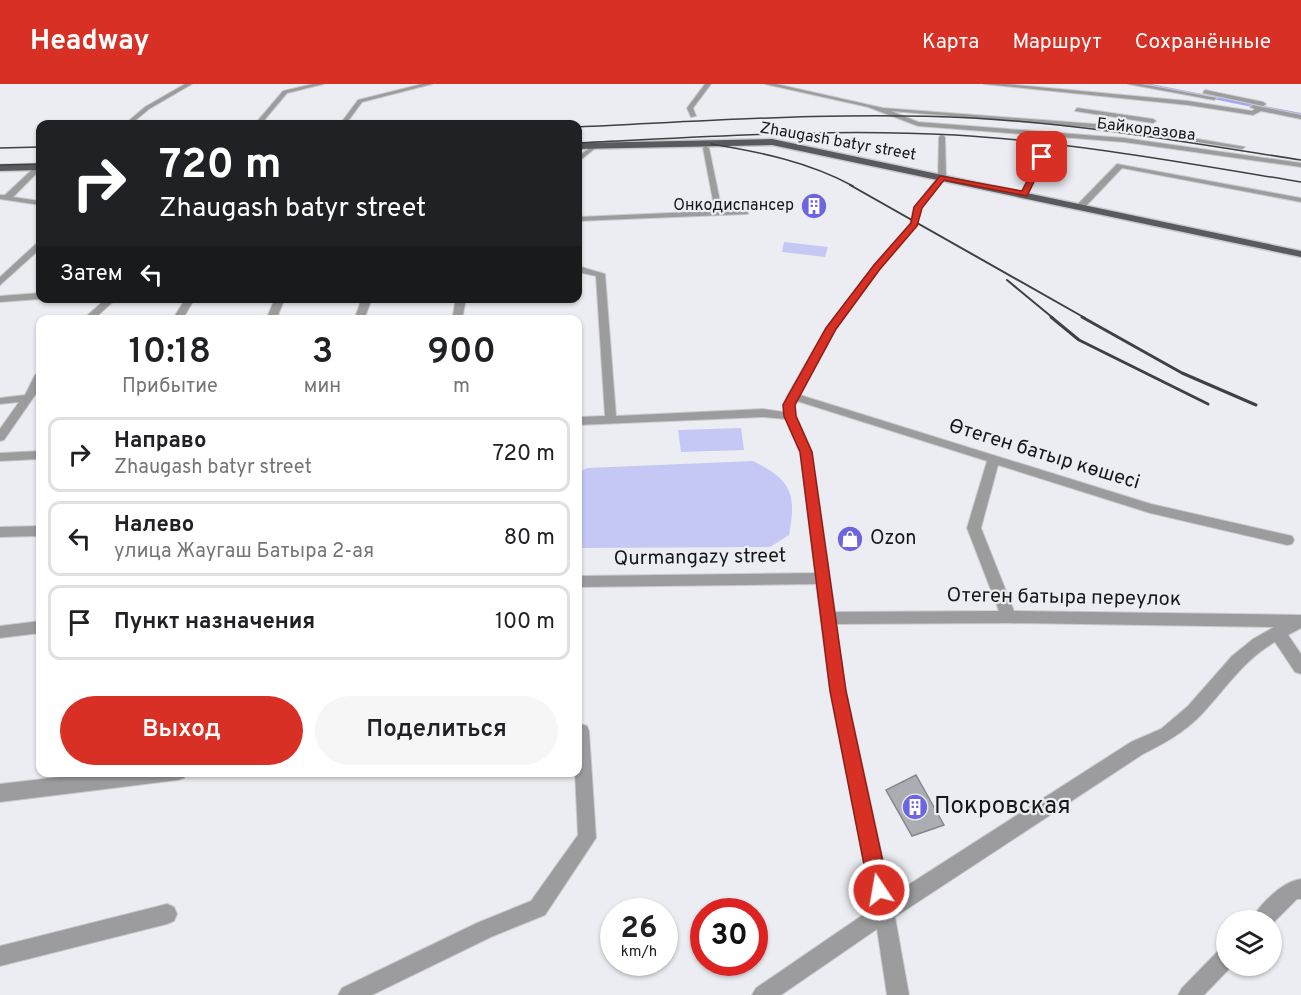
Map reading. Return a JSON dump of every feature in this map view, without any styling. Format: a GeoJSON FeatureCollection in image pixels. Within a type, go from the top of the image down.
{"type":"FeatureCollection","features":[{"type":"Feature","properties":{"kind":"main road","name":"Zhaugash batyr street"},"geometry":{"type":"LineString","coordinates":[[582,146],[772,142],[1301,254]]}},
{"type":"Feature","properties":{"kind":"main road"},"geometry":{"type":"LineString","coordinates":[[0,168],[36,167]]}},
{"type":"Feature","properties":{"kind":"street"},"geometry":{"type":"LineString","coordinates":[[133,120],[147,108],[189,84]]}},
{"type":"Feature","properties":{"kind":"street"},"geometry":{"type":"LineString","coordinates":[[261,120],[285,92],[321,84]]}},
{"type":"Feature","properties":{"kind":"street"},"geometry":{"type":"LineString","coordinates":[[346,120],[360,101],[429,84]]}},
{"type":"Feature","properties":{"kind":"street"},"geometry":{"type":"LineString","coordinates":[[693,116],[690,108],[708,84]]}},
{"type":"Feature","properties":{"kind":"street","name":"Байкоразова"},"geometry":{"type":"LineString","coordinates":[[768,84],[883,109],[970,114],[1152,133],[1255,149]]}},
{"type":"Feature","properties":{"kind":"street"},"geometry":{"type":"LineString","coordinates":[[987,84],[1165,101],[1253,113],[1261,108]]}},
{"type":"Feature","properties":{"kind":"street"},"geometry":{"type":"LineString","coordinates":[[1131,84],[1180,91],[1301,117]]}},
{"type":"Feature","properties":{"kind":"street"},"geometry":{"type":"LineString","coordinates":[[1165,84],[1301,110]]}},
{"type":"Feature","properties":{"kind":"street"},"geometry":{"type":"LineString","coordinates":[[1165,101],[1167,110]]}},
{"type":"Feature","properties":{"kind":"street","name":"Байкоразова"},"geometry":{"type":"LineString","coordinates":[[883,109],[900,119],[918,124],[1124,140],[1301,165]]}},
{"type":"Feature","properties":{"kind":"street"},"geometry":{"type":"LineString","coordinates":[[1077,110],[1153,121]]}},
{"type":"Feature","properties":{"kind":"street"},"geometry":{"type":"LineString","coordinates":[[1152,133],[1153,121],[1160,115]]}},
{"type":"Feature","properties":{"kind":"street"},"geometry":{"type":"LineString","coordinates":[[898,995],[884,912],[838,691],[806,452],[790,416],[789,405],[831,328],[877,267],[915,224],[918,207],[942,177],[942,137]]}},
{"type":"Feature","properties":{"kind":"street"},"geometry":{"type":"LineString","coordinates":[[582,157],[596,146]]}},
{"type":"Feature","properties":{"kind":"street"},"geometry":{"type":"LineString","coordinates":[[706,148],[719,213]]}},
{"type":"Feature","properties":{"kind":"street"},"geometry":{"type":"LineString","coordinates":[[1024,194],[1042,157]]}},
{"type":"Feature","properties":{"kind":"street"},"geometry":{"type":"LineString","coordinates":[[1081,206],[1120,166],[1200,179],[1222,187],[1301,200]]}},
{"type":"Feature","properties":{"kind":"street"},"geometry":{"type":"LineString","coordinates":[[3,197],[36,170]]}},
{"type":"Feature","properties":{"kind":"street"},"geometry":{"type":"LineString","coordinates":[[3,197],[36,202]]}},
{"type":"Feature","properties":{"kind":"street"},"geometry":{"type":"LineString","coordinates":[[582,219],[745,212]]}},
{"type":"Feature","properties":{"kind":"street"},"geometry":{"type":"LineString","coordinates":[[0,282],[36,248]]}},
{"type":"Feature","properties":{"kind":"street"},"geometry":{"type":"LineString","coordinates":[[582,270],[600,274],[611,420]]}},
{"type":"Feature","properties":{"kind":"street"},"geometry":{"type":"LineString","coordinates":[[0,299],[36,297]]}},
{"type":"Feature","properties":{"kind":"street"},"geometry":{"type":"LineString","coordinates":[[93,315],[107,303]]}},
{"type":"Feature","properties":{"kind":"street"},"geometry":{"type":"LineString","coordinates":[[0,437],[28,398],[36,383]]}},
{"type":"Feature","properties":{"kind":"street","name":"Өтеген батыр көшесі"},"geometry":{"type":"LineString","coordinates":[[793,396],[1150,508],[1287,540]]}},
{"type":"Feature","properties":{"kind":"street"},"geometry":{"type":"LineString","coordinates":[[0,401],[28,398]]}},
{"type":"Feature","properties":{"kind":"street"},"geometry":{"type":"LineString","coordinates":[[582,421],[763,413],[790,416]]}},
{"type":"Feature","properties":{"kind":"street"},"geometry":{"type":"LineString","coordinates":[[0,457],[36,455]]}},
{"type":"Feature","properties":{"kind":"street"},"geometry":{"type":"LineString","coordinates":[[994,459],[974,528],[1009,617]]}},
{"type":"Feature","properties":{"kind":"street"},"geometry":{"type":"LineString","coordinates":[[0,532],[36,531]]}},
{"type":"Feature","properties":{"kind":"street","name":"Qurmangazy street"},"geometry":{"type":"LineString","coordinates":[[582,581],[823,578]]}},
{"type":"Feature","properties":{"kind":"street","name":"Отеген батыра переулок"},"geometry":{"type":"LineString","coordinates":[[827,618],[1009,617],[1301,621]]}},
{"type":"Feature","properties":{"kind":"street"},"geometry":{"type":"LineString","coordinates":[[763,995],[884,912],[1137,748],[1167,734],[1194,711],[1237,661],[1277,632],[1301,621]]}},
{"type":"Feature","properties":{"kind":"street"},"geometry":{"type":"LineString","coordinates":[[0,632],[36,628]]}},
{"type":"Feature","properties":{"kind":"street"},"geometry":{"type":"LineString","coordinates":[[1277,632],[1301,667]]}},
{"type":"Feature","properties":{"kind":"street"},"geometry":{"type":"LineString","coordinates":[[350,995],[484,930],[538,908],[587,838],[582,771]]}},
{"type":"Feature","properties":{"kind":"street"},"geometry":{"type":"LineString","coordinates":[[0,793],[136,777]]}},
{"type":"Feature","properties":{"kind":"street"},"geometry":{"type":"LineString","coordinates":[[1272,910],[1292,890],[1301,890]]}},
{"type":"Feature","properties":{"kind":"street"},"geometry":{"type":"LineString","coordinates":[[0,956],[167,914]]}},
{"type":"Feature","properties":{"kind":"street"},"geometry":{"type":"LineString","coordinates":[[1189,995],[1216,967]]}},
{"type":"Feature","properties":{"kind":"shaded area"},"geometry":{"type":"Polygon","coordinates":[[[784,242],[828,247],[825,257],[782,252],[784,242]]]}},
{"type":"Feature","properties":{"kind":"shaded area"},"geometry":{"type":"Polygon","coordinates":[[[741,428],[744,450],[681,452],[678,430],[741,428]]]}},
{"type":"Feature","properties":{"kind":"shaded area"},"geometry":{"type":"Polygon","coordinates":[[[753,461],[776,475],[788,489],[792,508],[789,535],[770,547],[582,548],[582,470],[587,468],[753,461]]]}},
{"type":"Feature","properties":{"kind":"building","name":"Покровская"},"geometry":{"type":"Polygon","coordinates":[[[916,775],[944,825],[912,836],[886,790],[916,775]]]}},
{"type":"Feature","properties":{"kind":"waterway"},"geometry":{"type":"LineString","coordinates":[[1142,84],[1301,115]]}},
{"type":"Feature","properties":{"kind":"railway"},"geometry":{"type":"LineString","coordinates":[[582,127],[825,116],[973,118],[1096,129],[1301,160]]}},
{"type":"Feature","properties":{"kind":"railway"},"geometry":{"type":"LineString","coordinates":[[582,143],[813,133],[955,135],[1085,148],[1301,182]]}},
{"type":"Feature","properties":{"kind":"railway"},"geometry":{"type":"LineString","coordinates":[[711,144],[802,164],[853,186]]}},
{"type":"Feature","properties":{"kind":"railway"},"geometry":{"type":"LineString","coordinates":[[0,148],[36,147]]}},
{"type":"Feature","properties":{"kind":"railway"},"geometry":{"type":"LineString","coordinates":[[0,165],[36,164]]}},
{"type":"Feature","properties":{"kind":"railway"},"geometry":{"type":"LineString","coordinates":[[850,185],[1085,318]]}},
{"type":"Feature","properties":{"kind":"railway"},"geometry":{"type":"LineString","coordinates":[[1007,280],[1053,318]]}},
{"type":"Feature","properties":{"kind":"railway"},"geometry":{"type":"LineString","coordinates":[[1051,317],[1079,340],[1208,404]]}},
{"type":"Feature","properties":{"kind":"railway"},"geometry":{"type":"LineString","coordinates":[[1082,317],[1182,373],[1256,405]]}},
{"type":"Feature","properties":{"kind":"place","name":"Онкодиспансер"},"geometry":{"type":"Point","coordinates":[814,206]}},
{"type":"Feature","properties":{"kind":"place","name":"Ozon"},"geometry":{"type":"Point","coordinates":[850,539]}},
{"type":"Feature","properties":{"kind":"place","name":"Покровская"},"geometry":{"type":"Point","coordinates":[915,807]}},
{"type":"Feature","properties":{"kind":"route"},"geometry":{"type":"LineString","coordinates":[[879,890],[838,691],[806,452],[790,416],[789,405],[831,328],[877,267],[915,224],[918,207],[942,177],[1024,194],[1042,157]]}}]}
